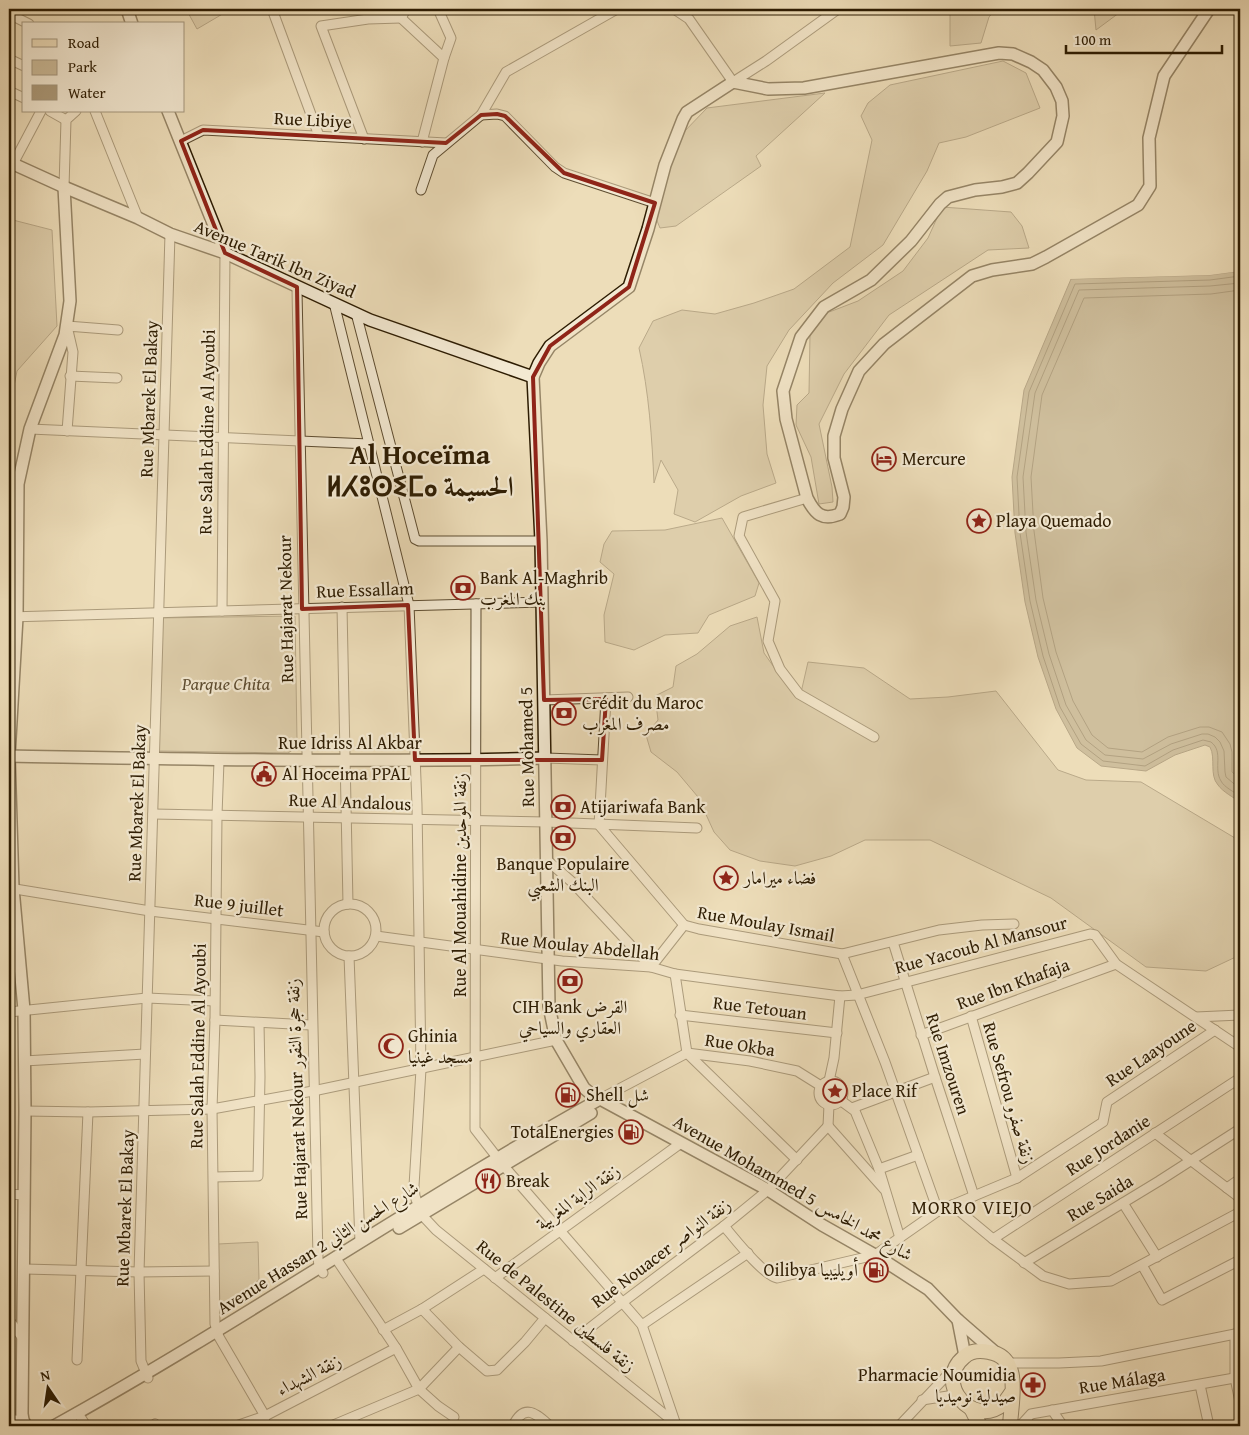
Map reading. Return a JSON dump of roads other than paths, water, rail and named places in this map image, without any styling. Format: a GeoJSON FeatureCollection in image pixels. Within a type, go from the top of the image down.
{"type":"FeatureCollection","features":[{"type":"Feature","properties":{"kind":"main road"},"geometry":{"type":"LineString","coordinates":[[980,1426],[972,1410],[960,1401],[953,1386],[953,1375],[961,1360],[980,1350],[996,1353],[1008,1363],[1014,1378],[1010,1426]]}},
{"type":"Feature","properties":{"kind":"main road"},"geometry":{"type":"LineString","coordinates":[[972,1410],[988,1411],[995,1408],[1002,1404],[1012,1392]]}},
{"type":"Feature","properties":{"kind":"street"},"geometry":{"type":"LineString","coordinates":[[127,9],[131,22]]}},
{"type":"Feature","properties":{"kind":"street"},"geometry":{"type":"LineString","coordinates":[[272,9],[319,136]]}},
{"type":"Feature","properties":{"kind":"street"},"geometry":{"type":"LineString","coordinates":[[400,18],[406,9]]}},
{"type":"Feature","properties":{"kind":"street"},"geometry":{"type":"LineString","coordinates":[[422,142],[451,38],[438,9]]}},
{"type":"Feature","properties":{"kind":"street"},"geometry":{"type":"LineString","coordinates":[[421,190],[433,155],[481,115],[506,72],[617,9]]}},
{"type":"Feature","properties":{"kind":"street"},"geometry":{"type":"LineString","coordinates":[[674,9],[689,19],[733,82],[768,89],[804,88],[999,52],[1013,54],[1043,70],[1056,87],[1062,101],[1063,116],[1057,142],[1028,174],[1017,183],[1002,187],[974,190],[948,197],[910,241],[871,280],[824,308],[801,337],[784,392],[786,418],[812,508],[821,516],[831,517],[840,514],[844,497],[834,458],[834,436],[842,409],[859,371],[884,344],[972,276],[992,270],[1032,264],[1138,205],[1150,186],[1149,138],[1164,76],[1209,9]]}},
{"type":"Feature","properties":{"kind":"street"},"geometry":{"type":"LineString","coordinates":[[533,377],[550,346],[629,287],[648,229],[665,165],[687,112],[766,61],[838,9]]}},
{"type":"Feature","properties":{"kind":"street"},"geometry":{"type":"LineString","coordinates":[[9,14],[26,22]]}},
{"type":"Feature","properties":{"kind":"street"},"geometry":{"type":"LineString","coordinates":[[364,138],[321,26],[368,19],[400,18],[444,58]]}},
{"type":"Feature","properties":{"kind":"street"},"geometry":{"type":"LineString","coordinates":[[9,59],[22,65]]}},
{"type":"Feature","properties":{"kind":"street"},"geometry":{"type":"LineString","coordinates":[[9,91],[22,97]]}},
{"type":"Feature","properties":{"kind":"street"},"geometry":{"type":"LineString","coordinates":[[11,163],[40,112]]}},
{"type":"Feature","properties":{"kind":"street"},"geometry":{"type":"LineString","coordinates":[[52,112],[66,120]]}},
{"type":"Feature","properties":{"kind":"street"},"geometry":{"type":"LineString","coordinates":[[9,1420],[24,1423],[22,1337],[25,1269],[24,1010],[11,888],[9,756],[13,617],[13,483],[30,429],[66,335],[70,301],[64,187],[66,120],[75,112]]}},
{"type":"Feature","properties":{"kind":"street"},"geometry":{"type":"LineString","coordinates":[[95,112],[138,218]]}},
{"type":"Feature","properties":{"kind":"street"},"geometry":{"type":"LineString","coordinates":[[168,112],[225,253]]}},
{"type":"Feature","properties":{"kind":"street"},"geometry":{"type":"LineString","coordinates":[[481,115],[497,114],[505,116],[555,167],[564,173],[655,203]]}},
{"type":"Feature","properties":{"kind":"street","name":"Rue Libiye"},"geometry":{"type":"LineString","coordinates":[[181,141],[203,130],[446,143]]}},
{"type":"Feature","properties":{"kind":"street","name":"Avenue Tarik Ibn Ziyad"},"geometry":{"type":"LineString","coordinates":[[11,163],[138,218],[170,234],[225,253],[356,313],[533,377]]}},
{"type":"Feature","properties":{"kind":"street","name":"Rue Mbarek El Bakay"},"geometry":{"type":"LineString","coordinates":[[146,1376],[141,1361],[138,1272],[170,234]]}},
{"type":"Feature","properties":{"kind":"street","name":"Rue Salah Eddine Al Ayoubi"},"geometry":{"type":"LineString","coordinates":[[222,611],[225,253]]}},
{"type":"Feature","properties":{"kind":"street","name":"Rue Hajarat Nekour"},"geometry":{"type":"LineString","coordinates":[[297,287],[308,930]]}},
{"type":"Feature","properties":{"kind":"street"},"geometry":{"type":"LineString","coordinates":[[334,303],[409,605],[417,820],[421,1068],[414,1186],[420,1210]]}},
{"type":"Feature","properties":{"kind":"street"},"geometry":{"type":"LineString","coordinates":[[356,313],[415,539],[419,541],[541,541]]}},
{"type":"Feature","properties":{"kind":"street"},"geometry":{"type":"LineString","coordinates":[[67,326],[118,330]]}},
{"type":"Feature","properties":{"kind":"street"},"geometry":{"type":"LineString","coordinates":[[67,326],[73,352],[67,431]]}},
{"type":"Feature","properties":{"kind":"street"},"geometry":{"type":"LineString","coordinates":[[70,376],[116,378]]}},
{"type":"Feature","properties":{"kind":"street","name":"Rue Mohamed 5"},"geometry":{"type":"LineString","coordinates":[[533,377],[541,541],[549,1006],[556,1040],[584,1088],[604,1101]]}},
{"type":"Feature","properties":{"kind":"street"},"geometry":{"type":"LineString","coordinates":[[30,429],[369,444]]}},
{"type":"Feature","properties":{"kind":"street"},"geometry":{"type":"LineString","coordinates":[[808,498],[742,517],[739,536],[775,601],[768,641],[780,669],[799,694],[874,737]]}},
{"type":"Feature","properties":{"kind":"street","name":"Rue Essallam"},"geometry":{"type":"LineString","coordinates":[[13,617],[542,602]]}},
{"type":"Feature","properties":{"kind":"street","name":"Rue Al Mouahidine زنقة الموحدين"},"geometry":{"type":"LineString","coordinates":[[476,604],[475,1129],[642,1325]]}},
{"type":"Feature","properties":{"kind":"street"},"geometry":{"type":"LineString","coordinates":[[342,608],[348,904]]}},
{"type":"Feature","properties":{"kind":"street"},"geometry":{"type":"LineString","coordinates":[[544,700],[628,697]]}},
{"type":"Feature","properties":{"kind":"street"},"geometry":{"type":"LineString","coordinates":[[548,861],[572,882],[651,967],[684,925],[599,825],[606,699]]}},
{"type":"Feature","properties":{"kind":"street","name":"Rue Idriss Al Akbar"},"geometry":{"type":"LineString","coordinates":[[9,756],[219,761],[546,758]]}},
{"type":"Feature","properties":{"kind":"street"},"geometry":{"type":"LineString","coordinates":[[546,758],[602,760]]}},
{"type":"Feature","properties":{"kind":"street","name":"Rue Salah Eddine Al Ayoubi"},"geometry":{"type":"LineString","coordinates":[[218,1334],[214,1270],[212,1109],[219,761]]}},
{"type":"Feature","properties":{"kind":"street","name":"Rue Al Andalous"},"geometry":{"type":"LineString","coordinates":[[153,814],[546,822],[697,828]]}},
{"type":"Feature","properties":{"kind":"street","name":"Rue 9 juillet"},"geometry":{"type":"LineString","coordinates":[[11,888],[150,911],[324,932]]}},
{"type":"Feature","properties":{"kind":"street"},"geometry":{"type":"LineString","coordinates":[[348,904],[356,904],[367,909],[376,922],[376,936],[372,945],[359,955],[339,954],[332,950],[326,942],[324,923],[331,911],[341,905],[348,904]]}},
{"type":"Feature","properties":{"kind":"street"},"geometry":{"type":"LineString","coordinates":[[938,1211],[896,1091],[842,954],[939,930],[982,925],[1014,924]]}},
{"type":"Feature","properties":{"kind":"street","name":"Rue Moulay Ismail"},"geometry":{"type":"LineString","coordinates":[[684,925],[842,954]]}},
{"type":"Feature","properties":{"kind":"street","name":"Rue Hajarat Nekour زنقة حجرة النقور"},"geometry":{"type":"LineString","coordinates":[[308,930],[318,1258],[321,1269]]}},
{"type":"Feature","properties":{"kind":"street","name":"Rue Yacoub Al Mansour"},"geometry":{"type":"LineString","coordinates":[[840,996],[857,995],[1090,934],[1095,935],[1116,964]]}},
{"type":"Feature","properties":{"kind":"street","name":"Rue Moulay Abdellah"},"geometry":{"type":"LineString","coordinates":[[376,936],[549,960],[651,967],[674,974],[840,996]]}},
{"type":"Feature","properties":{"kind":"street","name":"Rue Imzouren"},"geometry":{"type":"LineString","coordinates":[[892,942],[974,1196]]}},
{"type":"Feature","properties":{"kind":"street"},"geometry":{"type":"LineString","coordinates":[[350,956],[360,1242]]}},
{"type":"Feature","properties":{"kind":"street"},"geometry":{"type":"LineString","coordinates":[[1116,964],[1240,1047]]}},
{"type":"Feature","properties":{"kind":"street","name":"Rue Ibn Khafaja"},"geometry":{"type":"LineString","coordinates":[[921,1035],[1116,964]]}},
{"type":"Feature","properties":{"kind":"street"},"geometry":{"type":"LineString","coordinates":[[674,974],[687,1053],[797,1160]]}},
{"type":"Feature","properties":{"kind":"street"},"geometry":{"type":"LineString","coordinates":[[829,1081],[834,1058],[840,996]]}},
{"type":"Feature","properties":{"kind":"street"},"geometry":{"type":"LineString","coordinates":[[9,1012],[147,998],[214,1001]]}},
{"type":"Feature","properties":{"kind":"street"},"geometry":{"type":"LineString","coordinates":[[1196,1017],[1240,1014]]}},
{"type":"Feature","properties":{"kind":"street","name":"Rue Tetouan"},"geometry":{"type":"LineString","coordinates":[[680,1015],[836,1033]]}},
{"type":"Feature","properties":{"kind":"street","name":"Rue Sefrou زنقة صفرو"},"geometry":{"type":"LineString","coordinates":[[971,1016],[1017,1178]]}},
{"type":"Feature","properties":{"kind":"street"},"geometry":{"type":"LineString","coordinates":[[215,1020],[311,1025]]}},
{"type":"Feature","properties":{"kind":"street"},"geometry":{"type":"LineString","coordinates":[[214,1176],[258,1176],[258,1023]]}},
{"type":"Feature","properties":{"kind":"street","name":"Rue Laayoune"},"geometry":{"type":"LineString","coordinates":[[875,1255],[938,1211],[1017,1178],[1103,1122],[1108,1102],[1215,1030]]}},
{"type":"Feature","properties":{"kind":"street"},"geometry":{"type":"LineString","coordinates":[[25,1111],[88,1112],[212,1109],[353,1083],[556,1040]]}},
{"type":"Feature","properties":{"kind":"street","name":"Rue Okba"},"geometry":{"type":"LineString","coordinates":[[604,1101],[687,1053],[750,1061],[797,1071],[821,1086]]}},
{"type":"Feature","properties":{"kind":"street"},"geometry":{"type":"LineString","coordinates":[[24,1061],[145,1054]]}},
{"type":"Feature","properties":{"kind":"street"},"geometry":{"type":"LineString","coordinates":[[852,1108],[935,1077]]}},
{"type":"Feature","properties":{"kind":"street","name":"Rue Jordanie"},"geometry":{"type":"LineString","coordinates":[[993,1239],[1240,1078]]}},
{"type":"Feature","properties":{"kind":"street"},"geometry":{"type":"LineString","coordinates":[[829,1081],[836,1082],[842,1088],[840,1100],[833,1105],[825,1103],[819,1094],[821,1086],[829,1081]]}},
{"type":"Feature","properties":{"kind":"street"},"geometry":{"type":"LineString","coordinates":[[840,1100],[855,1111],[880,1169],[900,1238]]}},
{"type":"Feature","properties":{"kind":"street","name":"Avenue Mohammed 5 شارع محمد الخامس"},"geometry":{"type":"LineString","coordinates":[[604,1101],[768,1190],[928,1289],[958,1320],[996,1353]]}},
{"type":"Feature","properties":{"kind":"street","name":"Avenue Hassan 2 شارع الحسن الثاني"},"geometry":{"type":"LineString","coordinates":[[54,1426],[218,1334],[321,1269],[604,1101]]}},
{"type":"Feature","properties":{"kind":"street"},"geometry":{"type":"LineString","coordinates":[[829,1105],[828,1126],[886,1192]]}},
{"type":"Feature","properties":{"kind":"street"},"geometry":{"type":"LineString","coordinates":[[77,1360],[88,1112]]}},
{"type":"Feature","properties":{"kind":"street","name":"Rue Nouacer زنقة النواصر"},"geometry":{"type":"LineString","coordinates":[[573,1341],[724,1226],[768,1190],[828,1126]]}},
{"type":"Feature","properties":{"kind":"street","name":"Rue Saida"},"geometry":{"type":"LineString","coordinates":[[1024,1263],[1240,1129]]}},
{"type":"Feature","properties":{"kind":"street"},"geometry":{"type":"LineString","coordinates":[[1155,1133],[1240,1198]]}},
{"type":"Feature","properties":{"kind":"street","name":"زنقة الراية المغربية"},"geometry":{"type":"LineString","coordinates":[[495,1278],[681,1142]]}},
{"type":"Feature","properties":{"kind":"street"},"geometry":{"type":"LineString","coordinates":[[880,1169],[918,1155]]}},
{"type":"Feature","properties":{"kind":"street"},"geometry":{"type":"LineString","coordinates":[[1227,1188],[1240,1179]]}},
{"type":"Feature","properties":{"kind":"street"},"geometry":{"type":"LineString","coordinates":[[9,1194],[24,1195]]}},
{"type":"Feature","properties":{"kind":"street"},"geometry":{"type":"LineString","coordinates":[[1123,1203],[1157,1257]]}},
{"type":"Feature","properties":{"kind":"street"},"geometry":{"type":"LineString","coordinates":[[952,1205],[993,1239],[1043,1276],[1070,1284],[1112,1281],[1240,1212]]}},
{"type":"Feature","properties":{"kind":"street","name":"Avenue Hassan 2 شارع الحسن الثاني"},"geometry":{"type":"LineString","coordinates":[[337,1260],[360,1242],[420,1210]]}},
{"type":"Feature","properties":{"kind":"street","name":"Rue de Palestine زنقة فلسطين"},"geometry":{"type":"LineString","coordinates":[[420,1210],[436,1230],[676,1425]]}},
{"type":"Feature","properties":{"kind":"street"},"geometry":{"type":"LineString","coordinates":[[724,1226],[771,1276],[777,1278],[875,1255]]}},
{"type":"Feature","properties":{"kind":"street"},"geometry":{"type":"LineString","coordinates":[[676,1425],[642,1325],[748,1253]]}},
{"type":"Feature","properties":{"kind":"street"},"geometry":{"type":"LineString","coordinates":[[337,1260],[396,1348],[419,1389],[454,1417]]}},
{"type":"Feature","properties":{"kind":"street"},"geometry":{"type":"LineString","coordinates":[[1142,1265],[1162,1300],[1240,1260]]}},
{"type":"Feature","properties":{"kind":"street"},"geometry":{"type":"LineString","coordinates":[[25,1269],[138,1272],[214,1270]]}},
{"type":"Feature","properties":{"kind":"street"},"geometry":{"type":"LineString","coordinates":[[383,1330],[422,1309],[484,1269]]}},
{"type":"Feature","properties":{"kind":"street"},"geometry":{"type":"LineString","coordinates":[[422,1309],[459,1347],[492,1372],[497,1370],[525,1342],[545,1318]]}},
{"type":"Feature","properties":{"kind":"street"},"geometry":{"type":"LineString","coordinates":[[9,1320],[22,1337]]}},
{"type":"Feature","properties":{"kind":"street"},"geometry":{"type":"LineString","coordinates":[[899,1426],[961,1360],[958,1320]]}},
{"type":"Feature","properties":{"kind":"street"},"geometry":{"type":"LineString","coordinates":[[1008,1363],[1102,1361],[1238,1333],[1240,1402]]}},
{"type":"Feature","properties":{"kind":"street"},"geometry":{"type":"LineString","coordinates":[[218,1334],[265,1416],[263,1426]]}},
{"type":"Feature","properties":{"kind":"street"},"geometry":{"type":"LineString","coordinates":[[331,1426],[419,1389],[459,1347]]}},
{"type":"Feature","properties":{"kind":"street","name":"زنقة الشهداء"},"geometry":{"type":"LineString","coordinates":[[236,1426],[265,1416],[396,1348]]}},
{"type":"Feature","properties":{"kind":"street","name":"Avenue Hassan 2 شارع الحسن الثاني"},"geometry":{"type":"LineString","coordinates":[[67,1426],[84,1422],[146,1376]]}},
{"type":"Feature","properties":{"kind":"street","name":"Rue Málaga"},"geometry":{"type":"LineString","coordinates":[[1020,1426],[1031,1414],[1238,1377]]}},
{"type":"Feature","properties":{"kind":"street"},"geometry":{"type":"LineString","coordinates":[[1200,1385],[1209,1426]]}},
{"type":"Feature","properties":{"kind":"street"},"geometry":{"type":"LineString","coordinates":[[922,1400],[948,1396],[960,1401]]}},
{"type":"Feature","properties":{"kind":"street"},"geometry":{"type":"LineString","coordinates":[[1052,1410],[1063,1426]]}},
{"type":"Feature","properties":{"kind":"street"},"geometry":{"type":"LineString","coordinates":[[513,1426],[528,1411],[536,1413],[550,1426]]}},
{"type":"Feature","properties":{"kind":"water"},"geometry":{"type":"Polygon","coordinates":[[[1240,271],[1240,802],[1223,790],[1215,781],[1212,751],[1210,747],[1205,745],[1175,755],[1146,771],[1101,766],[1077,748],[1056,709],[1038,657],[1025,602],[1015,533],[1012,477],[1024,390],[1071,279],[1210,275],[1240,271]]]}},
{"type":"Feature","properties":{"kind":"place","name":"Mercure"},"geometry":{"type":"Point","coordinates":[884,459]}},
{"type":"Feature","properties":{"kind":"place","name":"Playa Quemado"},"geometry":{"type":"Point","coordinates":[979,521]}},
{"type":"Feature","properties":{"kind":"place","name":"Bank Al-Maghrib بنك المغرب"},"geometry":{"type":"Point","coordinates":[463,588]}},
{"type":"Feature","properties":{"kind":"place","name":"Crédit du Maroc مصرف المغرب"},"geometry":{"type":"Point","coordinates":[564,713]}},
{"type":"Feature","properties":{"kind":"place","name":"Al Hoceima PPAL"},"geometry":{"type":"Point","coordinates":[264,774]}},
{"type":"Feature","properties":{"kind":"place","name":"Atijariwafa Bank"},"geometry":{"type":"Point","coordinates":[563,807]}},
{"type":"Feature","properties":{"kind":"place","name":"Banque Populaire البنك الشعبي"},"geometry":{"type":"Point","coordinates":[563,838]}},
{"type":"Feature","properties":{"kind":"place","name":"فضاء ميرامار"},"geometry":{"type":"Point","coordinates":[726,878]}},
{"type":"Feature","properties":{"kind":"place","name":"CIH Bank القرض العقاري والسياحي"},"geometry":{"type":"Point","coordinates":[570,981]}},
{"type":"Feature","properties":{"kind":"place","name":"Ghinia مسجد غينيا"},"geometry":{"type":"Point","coordinates":[391,1046]}},
{"type":"Feature","properties":{"kind":"place","name":"Place Rif"},"geometry":{"type":"Point","coordinates":[835,1091]}},
{"type":"Feature","properties":{"kind":"place","name":"Shell شل"},"geometry":{"type":"Point","coordinates":[568,1095]}},
{"type":"Feature","properties":{"kind":"place","name":"TotalEnergies"},"geometry":{"type":"Point","coordinates":[631,1132]}},
{"type":"Feature","properties":{"kind":"place","name":"Break"},"geometry":{"type":"Point","coordinates":[488,1181]}},
{"type":"Feature","properties":{"kind":"place","name":"Oilibya أويليبيا"},"geometry":{"type":"Point","coordinates":[876,1270]}},
{"type":"Feature","properties":{"kind":"place","name":"Pharmacie Noumidia صيدلية نوميديا"},"geometry":{"type":"Point","coordinates":[1033,1385]}},
{"type":"Feature","properties":{"kind":"district","name":"Al Hoceïma ⵍⵃⵓⵙⵉⵎⴰ الحسيمة"},"geometry":{"type":"Point","coordinates":[420,470]}},
{"type":"Feature","properties":{"kind":"district","name":"MORRO VIEJO"},"geometry":{"type":"Point","coordinates":[972,1207]}},
{"type":"Feature","properties":{"kind":"park label","name":"Parque Chita"},"geometry":{"type":"Point","coordinates":[226,684]}}]}
